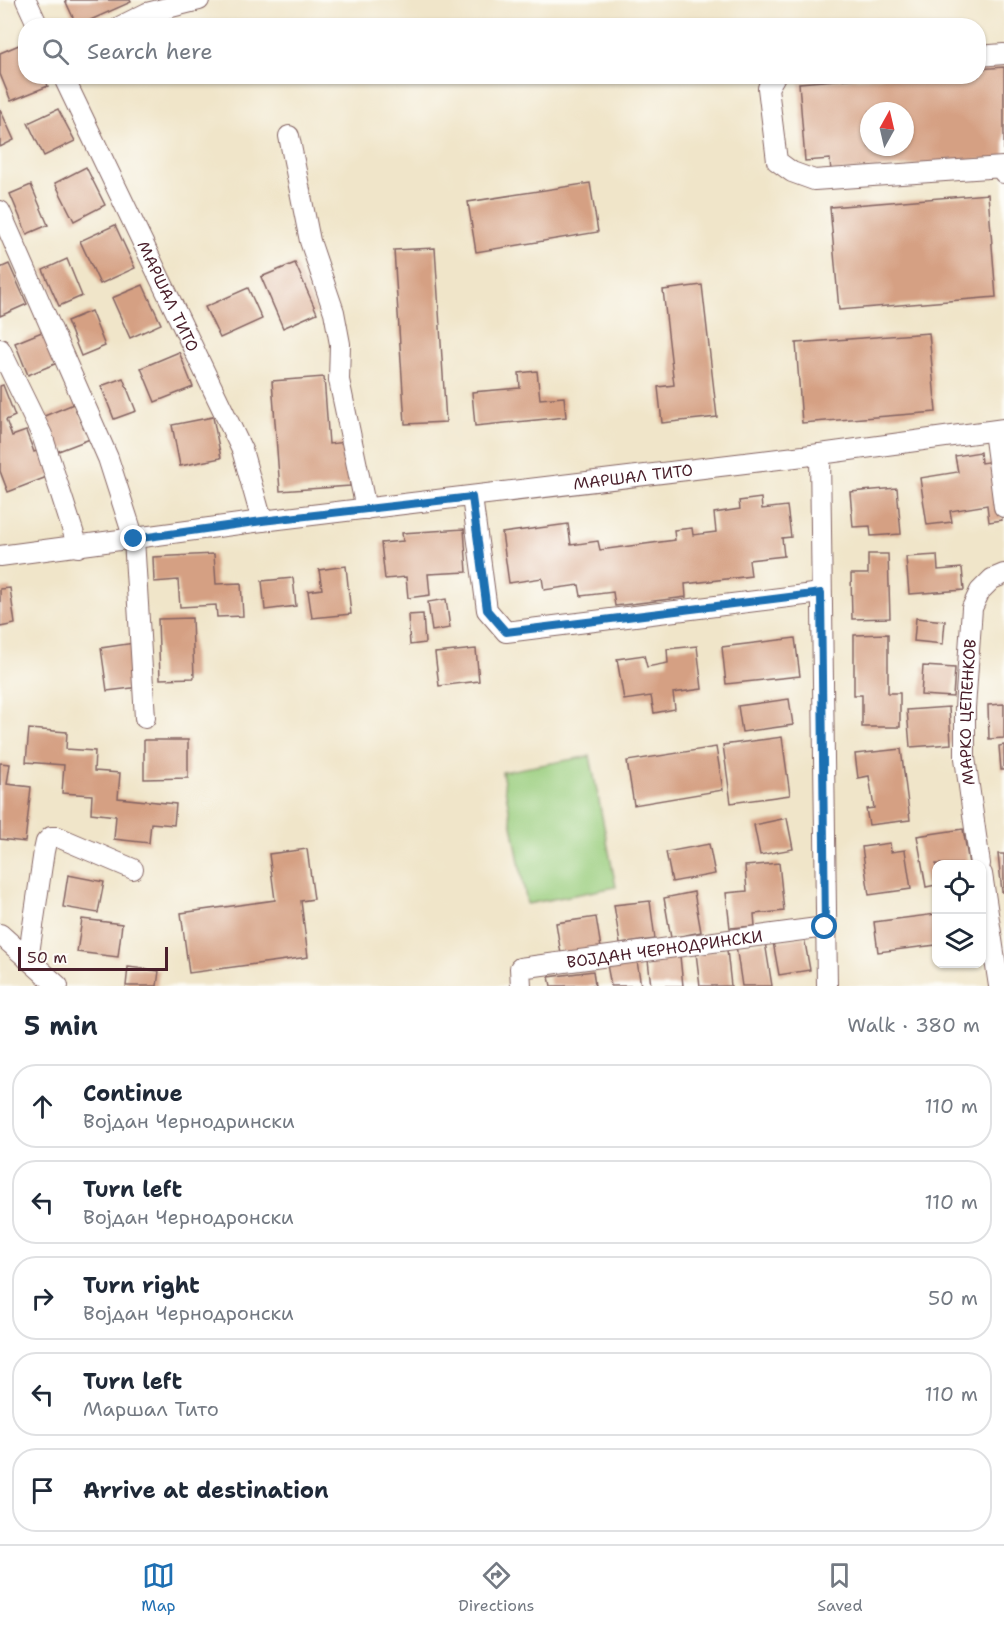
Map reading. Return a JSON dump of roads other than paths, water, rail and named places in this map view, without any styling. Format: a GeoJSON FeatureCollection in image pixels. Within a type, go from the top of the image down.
{"type":"FeatureCollection","features":[{"type":"Feature","properties":{"kind":"street"},"geometry":{"type":"LineString","coordinates":[[26,0],[34,18]]}},
{"type":"Feature","properties":{"kind":"street"},"geometry":{"type":"LineString","coordinates":[[131,18],[145,7],[199,0]]}},
{"type":"Feature","properties":{"kind":"street"},"geometry":{"type":"LineString","coordinates":[[986,55],[1004,54]]}},
{"type":"Feature","properties":{"kind":"street","name":"МАРШАЛ ТИТО"},"geometry":{"type":"LineString","coordinates":[[67,84],[243,450],[262,521]]}},
{"type":"Feature","properties":{"kind":"street"},"geometry":{"type":"LineString","coordinates":[[770,84],[768,88],[777,161],[792,172],[814,180],[1004,169]]}},
{"type":"Feature","properties":{"kind":"street"},"geometry":{"type":"LineString","coordinates":[[289,136],[310,241],[334,312],[340,344],[339,380],[366,509]]}},
{"type":"Feature","properties":{"kind":"street"},"geometry":{"type":"LineString","coordinates":[[0,211],[108,458],[134,539],[145,718]]}},
{"type":"Feature","properties":{"kind":"street"},"geometry":{"type":"LineString","coordinates":[[0,349],[42,435],[78,546]]}},
{"type":"Feature","properties":{"kind":"street"},"geometry":{"type":"LineString","coordinates":[[999,430],[1004,507]]}},
{"type":"Feature","properties":{"kind":"street","name":"МАРШАЛ ТИТО"},"geometry":{"type":"LineString","coordinates":[[0,556],[262,521],[472,497],[999,430]]}},
{"type":"Feature","properties":{"kind":"street"},"geometry":{"type":"LineString","coordinates":[[820,454],[827,986]]}},
{"type":"Feature","properties":{"kind":"street"},"geometry":{"type":"LineString","coordinates":[[472,497],[487,610],[506,632],[821,593]]}},
{"type":"Feature","properties":{"kind":"street","name":"МАРКО ЦЕПЕНКОВ"},"geometry":{"type":"LineString","coordinates":[[979,860],[965,758],[965,708],[972,608],[980,591],[992,579],[1004,574]]}},
{"type":"Feature","properties":{"kind":"street"},"geometry":{"type":"LineString","coordinates":[[28,960],[44,850],[46,842],[51,837],[58,837],[133,869]]}},
{"type":"Feature","properties":{"kind":"street"},"geometry":{"type":"LineString","coordinates":[[986,905],[999,986]]}},
{"type":"Feature","properties":{"kind":"street","name":"ВОЈДАН ЧЕРНОДРИНСКИ"},"geometry":{"type":"LineString","coordinates":[[521,986],[520,968],[825,927]]}},
{"type":"Feature","properties":{"kind":"street"},"geometry":{"type":"LineString","coordinates":[[0,934],[58,986]]}}]}
